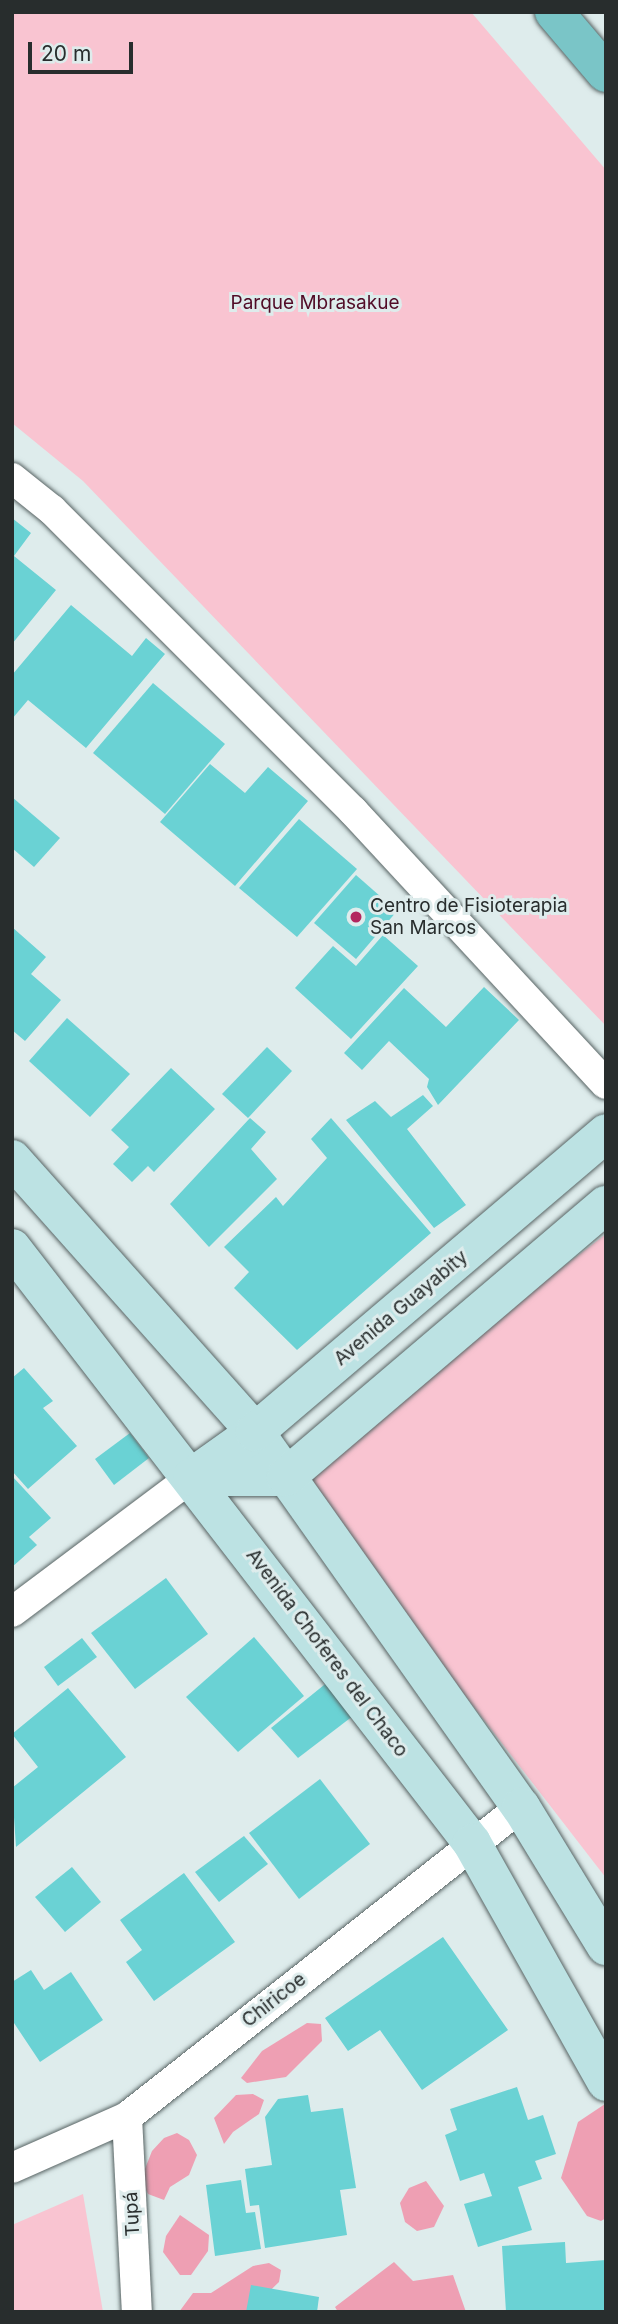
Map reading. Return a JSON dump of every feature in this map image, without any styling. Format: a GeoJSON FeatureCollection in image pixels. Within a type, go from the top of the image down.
{"type":"FeatureCollection","features":[{"type":"Feature","properties":{"kind":"main road"},"geometry":{"type":"LineString","coordinates":[[554,12],[606,73]]}},
{"type":"Feature","properties":{"kind":"street"},"geometry":{"type":"LineString","coordinates":[[12,478],[52,510],[353,811],[606,1084]]}},
{"type":"Feature","properties":{"kind":"street","name":"Avenida Guayabity"},"geometry":{"type":"LineString","coordinates":[[12,1612],[255,1432],[606,1133]]}},
{"type":"Feature","properties":{"kind":"street"},"geometry":{"type":"LineString","coordinates":[[12,1159],[255,1432],[521,1807],[606,1946]]}},
{"type":"Feature","properties":{"kind":"street"},"geometry":{"type":"LineString","coordinates":[[192,1477],[286,1477],[606,1205]]}},
{"type":"Feature","properties":{"kind":"street","name":"Avenida Choferes del Chaco"},"geometry":{"type":"LineString","coordinates":[[12,1248],[192,1477],[471,1843],[597,2060],[606,2082]]}},
{"type":"Feature","properties":{"kind":"street","name":"Chiricoe"},"geometry":{"type":"LineString","coordinates":[[12,2168],[127,2117],[471,1843],[521,1807]]}},
{"type":"Feature","properties":{"kind":"street","name":"Tupá"},"geometry":{"type":"LineString","coordinates":[[127,2117],[138,2312]]}},
{"type":"Feature","properties":{"kind":"green space","name":"Parque Mbrasakue"},"geometry":{"type":"Polygon","coordinates":[[[12,12],[471,12],[606,170],[606,1026],[83,481],[12,423],[12,12]]]}},
{"type":"Feature","properties":{"kind":"green space"},"geometry":{"type":"Polygon","coordinates":[[[606,1234],[606,1878],[293,1473],[606,1234]]]}},
{"type":"Feature","properties":{"kind":"green space"},"geometry":{"type":"Polygon","coordinates":[[[83,2194],[103,2312],[12,2312],[12,2225],[83,2194]]]}},
{"type":"Feature","properties":{"kind":"shaded area"},"geometry":{"type":"Polygon","coordinates":[[[307,2023],[321,2024],[322,2041],[286,2077],[247,2083],[241,2078],[262,2051],[307,2023]]]}},
{"type":"Feature","properties":{"kind":"shaded area"},"geometry":{"type":"Polygon","coordinates":[[[253,2094],[264,2100],[259,2114],[233,2132],[224,2144],[214,2118],[236,2095],[253,2094]]]}},
{"type":"Feature","properties":{"kind":"shaded area"},"geometry":{"type":"Polygon","coordinates":[[[605,2104],[606,2218],[601,2221],[587,2216],[561,2178],[578,2122],[605,2104]]]}},
{"type":"Feature","properties":{"kind":"shaded area"},"geometry":{"type":"Polygon","coordinates":[[[177,2133],[189,2140],[197,2155],[189,2175],[170,2187],[164,2200],[148,2194],[141,2179],[152,2151],[164,2138],[177,2133]]]}},
{"type":"Feature","properties":{"kind":"shaded area"},"geometry":{"type":"Polygon","coordinates":[[[426,2181],[444,2206],[434,2227],[417,2231],[405,2222],[400,2203],[409,2188],[426,2181]]]}},
{"type":"Feature","properties":{"kind":"shaded area"},"geometry":{"type":"Polygon","coordinates":[[[180,2215],[209,2235],[208,2251],[191,2275],[180,2275],[163,2252],[166,2236],[180,2215]]]}},
{"type":"Feature","properties":{"kind":"shaded area"},"geometry":{"type":"Polygon","coordinates":[[[394,2262],[413,2281],[453,2275],[466,2312],[338,2312],[335,2307],[394,2262]]]}},
{"type":"Feature","properties":{"kind":"shaded area"},"geometry":{"type":"Polygon","coordinates":[[[269,2263],[281,2270],[279,2282],[248,2312],[179,2312],[193,2293],[211,2293],[253,2266],[269,2263]]]}},
{"type":"Feature","properties":{"kind":"building"},"geometry":{"type":"Polygon","coordinates":[[[12,518],[31,533],[14,556],[56,590],[12,644],[12,518]]]}},
{"type":"Feature","properties":{"kind":"building"},"geometry":{"type":"Polygon","coordinates":[[[71,605],[132,656],[146,638],[165,654],[86,748],[28,700],[12,719],[12,675],[71,605]]]}},
{"type":"Feature","properties":{"kind":"building"},"geometry":{"type":"Polygon","coordinates":[[[153,683],[225,744],[165,814],[93,753],[153,683]]]}},
{"type":"Feature","properties":{"kind":"building"},"geometry":{"type":"Polygon","coordinates":[[[210,764],[245,793],[268,767],[308,801],[235,886],[160,822],[210,764]]]}},
{"type":"Feature","properties":{"kind":"building"},"geometry":{"type":"Polygon","coordinates":[[[12,797],[60,838],[34,867],[12,848],[12,797]]]}},
{"type":"Feature","properties":{"kind":"building"},"geometry":{"type":"Polygon","coordinates":[[[299,819],[357,869],[297,937],[239,888],[299,819]]]}},
{"type":"Feature","properties":{"kind":"building","name":"Centro de Fisioterapia San Marcos"},"geometry":{"type":"Polygon","coordinates":[[[356,875],[397,911],[356,959],[314,923],[356,875]]]}},
{"type":"Feature","properties":{"kind":"building"},"geometry":{"type":"Polygon","coordinates":[[[12,927],[46,957],[31,974],[61,1000],[25,1041],[12,1030],[12,927]]]}},
{"type":"Feature","properties":{"kind":"building"},"geometry":{"type":"Polygon","coordinates":[[[383,935],[418,966],[351,1039],[295,988],[333,946],[356,966],[383,935]]]}},
{"type":"Feature","properties":{"kind":"building"},"geometry":{"type":"Polygon","coordinates":[[[484,987],[519,1020],[438,1105],[427,1087],[429,1079],[389,1041],[362,1070],[344,1053],[404,988],[446,1027],[484,987]]]}},
{"type":"Feature","properties":{"kind":"building"},"geometry":{"type":"Polygon","coordinates":[[[67,1018],[130,1074],[90,1117],[29,1061],[67,1018]]]}},
{"type":"Feature","properties":{"kind":"building"},"geometry":{"type":"Polygon","coordinates":[[[267,1047],[292,1071],[248,1118],[222,1094],[267,1047]]]}},
{"type":"Feature","properties":{"kind":"building"},"geometry":{"type":"Polygon","coordinates":[[[171,1068],[215,1109],[154,1172],[148,1166],[132,1182],[113,1164],[129,1147],[111,1130],[171,1068]]]}},
{"type":"Feature","properties":{"kind":"building"},"geometry":{"type":"Polygon","coordinates":[[[423,1095],[433,1106],[407,1129],[466,1205],[434,1228],[346,1120],[375,1101],[391,1117],[423,1095]]]}},
{"type":"Feature","properties":{"kind":"building"},"geometry":{"type":"Polygon","coordinates":[[[250,1118],[266,1132],[251,1149],[277,1179],[209,1247],[170,1204],[250,1118]]]}},
{"type":"Feature","properties":{"kind":"building"},"geometry":{"type":"Polygon","coordinates":[[[331,1118],[431,1233],[297,1350],[234,1288],[249,1272],[224,1247],[276,1197],[283,1206],[327,1158],[311,1139],[331,1118]]]}},
{"type":"Feature","properties":{"kind":"building"},"geometry":{"type":"Polygon","coordinates":[[[24,1368],[53,1401],[43,1408],[77,1446],[28,1489],[12,1471],[12,1378],[24,1368]]]}},
{"type":"Feature","properties":{"kind":"building"},"geometry":{"type":"Polygon","coordinates":[[[130,1433],[149,1458],[114,1485],[95,1459],[130,1433]]]}},
{"type":"Feature","properties":{"kind":"building"},"geometry":{"type":"Polygon","coordinates":[[[12,1476],[51,1518],[29,1537],[37,1545],[12,1567],[12,1476]]]}},
{"type":"Feature","properties":{"kind":"building"},"geometry":{"type":"Polygon","coordinates":[[[166,1578],[208,1634],[135,1689],[91,1633],[166,1578]]]}},
{"type":"Feature","properties":{"kind":"building"},"geometry":{"type":"Polygon","coordinates":[[[254,1637],[304,1696],[238,1752],[186,1697],[254,1637]]]}},
{"type":"Feature","properties":{"kind":"building"},"geometry":{"type":"Polygon","coordinates":[[[82,1638],[97,1657],[58,1686],[44,1667],[82,1638]]]}},
{"type":"Feature","properties":{"kind":"building"},"geometry":{"type":"Polygon","coordinates":[[[340,1672],[366,1706],[298,1758],[271,1728],[340,1672]]]}},
{"type":"Feature","properties":{"kind":"building"},"geometry":{"type":"Polygon","coordinates":[[[68,1688],[126,1757],[16,1847],[12,1788],[38,1767],[12,1734],[68,1688]]]}},
{"type":"Feature","properties":{"kind":"building"},"geometry":{"type":"Polygon","coordinates":[[[320,1779],[370,1844],[299,1899],[249,1833],[320,1779]]]}},
{"type":"Feature","properties":{"kind":"building"},"geometry":{"type":"Polygon","coordinates":[[[244,1836],[268,1864],[219,1902],[195,1872],[244,1836]]]}},
{"type":"Feature","properties":{"kind":"building"},"geometry":{"type":"Polygon","coordinates":[[[72,1867],[101,1902],[65,1932],[35,1897],[72,1867]]]}},
{"type":"Feature","properties":{"kind":"building"},"geometry":{"type":"Polygon","coordinates":[[[184,1873],[235,1942],[154,2001],[126,1962],[142,1950],[120,1920],[184,1873]]]}},
{"type":"Feature","properties":{"kind":"building"},"geometry":{"type":"Polygon","coordinates":[[[443,1937],[508,2030],[422,2090],[380,2030],[348,2051],[325,2018],[443,1937]]]}},
{"type":"Feature","properties":{"kind":"building"},"geometry":{"type":"Polygon","coordinates":[[[31,1970],[44,1990],[71,1972],[103,2020],[40,2062],[12,2020],[12,1982],[31,1970]]]}},
{"type":"Feature","properties":{"kind":"building"},"geometry":{"type":"Polygon","coordinates":[[[517,2087],[528,2120],[543,2115],[556,2154],[535,2161],[542,2179],[518,2187],[532,2230],[478,2247],[464,2204],[492,2196],[484,2173],[460,2181],[445,2135],[457,2130],[450,2109],[517,2087]]]}},
{"type":"Feature","properties":{"kind":"building"},"geometry":{"type":"Polygon","coordinates":[[[308,2095],[311,2112],[343,2108],[356,2188],[340,2190],[347,2235],[265,2248],[259,2205],[250,2206],[245,2169],[272,2165],[265,2117],[278,2099],[308,2095]]]}},
{"type":"Feature","properties":{"kind":"building"},"geometry":{"type":"Polygon","coordinates":[[[241,2180],[246,2213],[255,2212],[261,2249],[215,2256],[206,2185],[241,2180]]]}},
{"type":"Feature","properties":{"kind":"building"},"geometry":{"type":"Polygon","coordinates":[[[565,2242],[566,2263],[606,2260],[606,2312],[506,2312],[502,2246],[565,2242]]]}},
{"type":"Feature","properties":{"kind":"building"},"geometry":{"type":"Polygon","coordinates":[[[251,2285],[319,2297],[317,2312],[246,2312],[251,2285]]]}},
{"type":"Feature","properties":{"kind":"place","name":"Centro de Fisioterapia San Marcos"},"geometry":{"type":"Point","coordinates":[356,917]}}]}
